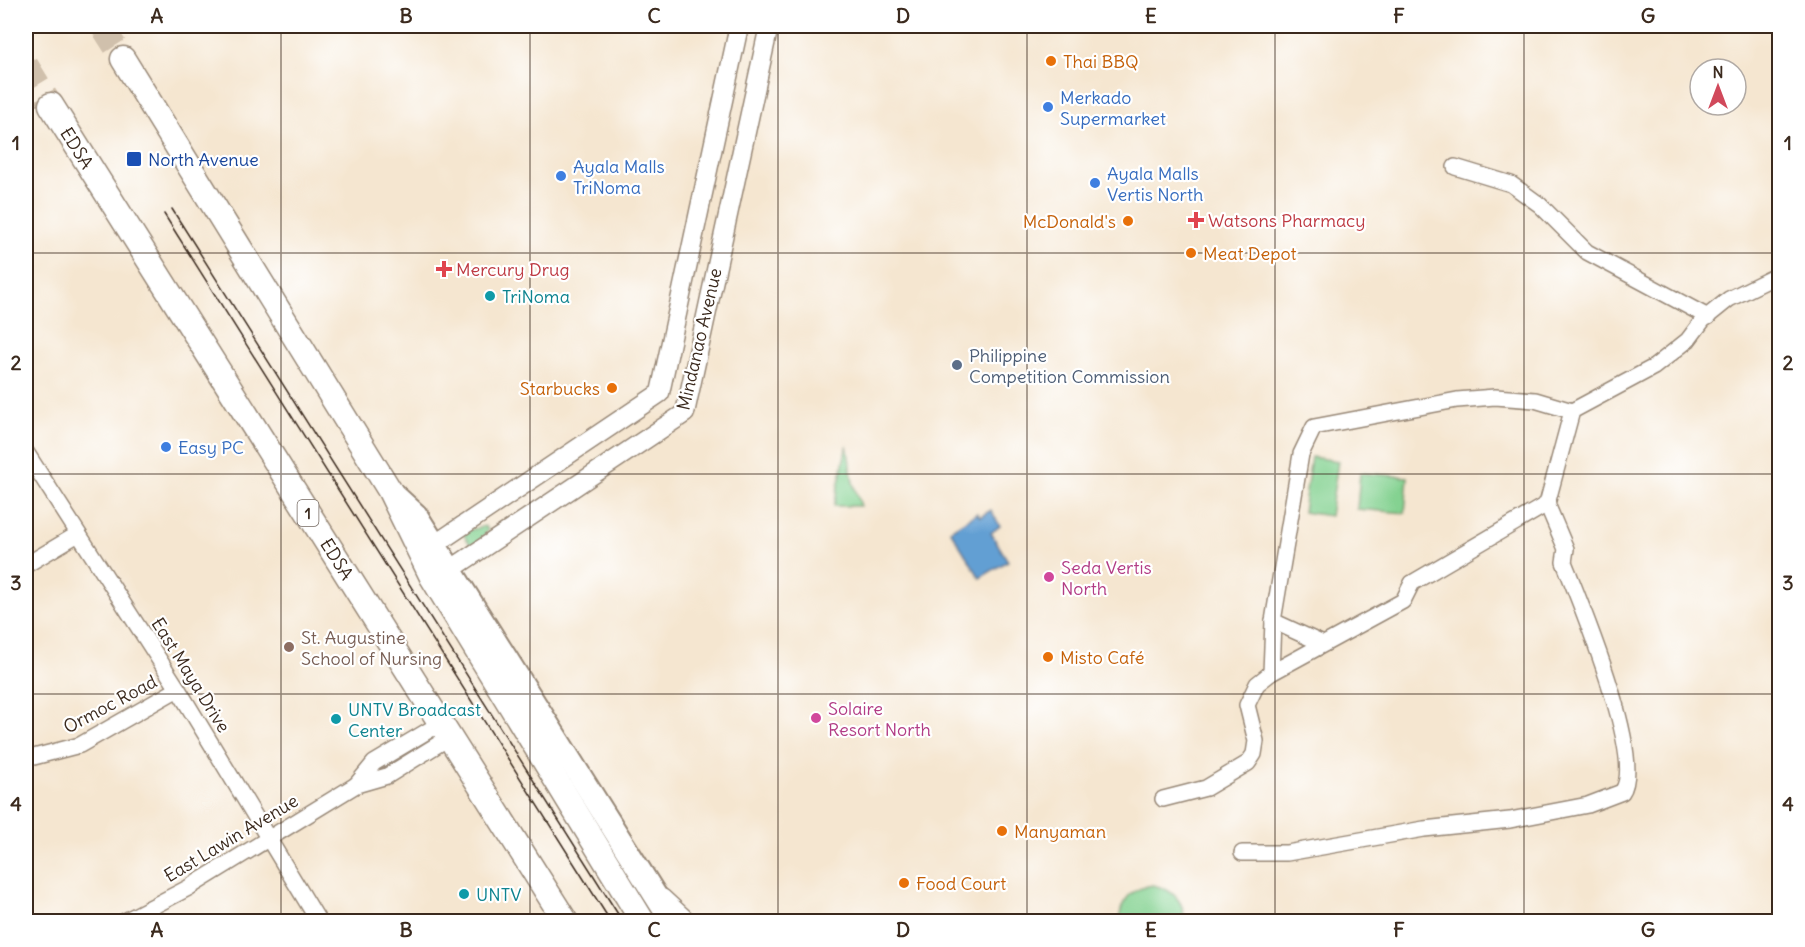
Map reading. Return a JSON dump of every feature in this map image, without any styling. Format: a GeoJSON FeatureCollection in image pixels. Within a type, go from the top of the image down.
{"type":"FeatureCollection","features":[{"type":"Feature","properties":{"kind":"highway"},"geometry":{"type":"LineString","coordinates":[[123,59],[390,491],[432,578],[643,921]]}},
{"type":"Feature","properties":{"kind":"highway","name":"EDSA"},"geometry":{"type":"LineString","coordinates":[[51,105],[566,921]]}},
{"type":"Feature","properties":{"kind":"main road"},"geometry":{"type":"LineString","coordinates":[[390,491],[416,515],[672,921]]}},
{"type":"Feature","properties":{"kind":"street","name":"Mindanao Avenue"},"geometry":{"type":"LineString","coordinates":[[434,544],[660,393],[739,26]]}},
{"type":"Feature","properties":{"kind":"street","name":"Mindanao Avenue"},"geometry":{"type":"LineString","coordinates":[[450,570],[685,413],[769,26]]}},
{"type":"Feature","properties":{"kind":"street"},"geometry":{"type":"LineString","coordinates":[[1455,166],[1511,184],[1540,205],[1587,252],[1708,317]]}},
{"type":"Feature","properties":{"kind":"street"},"geometry":{"type":"LineString","coordinates":[[1271,672],[1273,621],[1301,454],[1314,427],[1457,400],[1486,398],[1535,400],[1572,411],[1654,367],[1688,340],[1708,317],[1729,299],[1779,274]]}},
{"type":"Feature","properties":{"kind":"street"},"geometry":{"type":"LineString","coordinates":[[1242,853],[1287,853],[1424,829],[1510,820],[1588,805],[1622,792],[1627,785],[1629,775],[1610,683],[1564,562],[1566,549],[1547,504],[1572,411]]}},
{"type":"Feature","properties":{"kind":"street","name":"East Maya Drive"},"geometry":{"type":"LineString","coordinates":[[26,452],[178,689],[319,921]]}},
{"type":"Feature","properties":{"kind":"street"},"geometry":{"type":"LineString","coordinates":[[497,503],[497,517],[502,524],[512,529]]}},
{"type":"Feature","properties":{"kind":"street"},"geometry":{"type":"LineString","coordinates":[[1163,799],[1206,788],[1248,763],[1254,754],[1256,741],[1247,705],[1257,684],[1271,672],[1403,601],[1412,583],[1547,504]]}},
{"type":"Feature","properties":{"kind":"street"},"geometry":{"type":"LineString","coordinates":[[26,565],[78,534]]}},
{"type":"Feature","properties":{"kind":"street"},"geometry":{"type":"LineString","coordinates":[[1273,621],[1323,644]]}},
{"type":"Feature","properties":{"kind":"street","name":"Ormoc Road"},"geometry":{"type":"LineString","coordinates":[[26,759],[80,745],[178,689]]}},
{"type":"Feature","properties":{"kind":"street","name":"East Lawin Avenue"},"geometry":{"type":"LineString","coordinates":[[123,921],[188,888],[271,839],[356,785],[374,763],[445,730]]}},
{"type":"Feature","properties":{"kind":"street"},"geometry":{"type":"LineString","coordinates":[[644,879],[690,921]]}},
{"type":"Feature","properties":{"kind":"green space"},"geometry":{"type":"Polygon","coordinates":[[[847,445],[853,483],[861,506],[834,506],[847,445]]]}},
{"type":"Feature","properties":{"kind":"green space"},"geometry":{"type":"Polygon","coordinates":[[[1311,457],[1338,461],[1330,516],[1303,512],[1311,457]]]}},
{"type":"Feature","properties":{"kind":"green space"},"geometry":{"type":"Polygon","coordinates":[[[1360,473],[1408,477],[1405,513],[1357,509],[1360,473]]]}},
{"type":"Feature","properties":{"kind":"green space"},"geometry":{"type":"Polygon","coordinates":[[[485,526],[488,530],[474,550],[462,532],[485,526]]]}},
{"type":"Feature","properties":{"kind":"green space"},"geometry":{"type":"Polygon","coordinates":[[[1153,885],[1176,897],[1184,914],[1184,921],[1120,921],[1122,907],[1129,896],[1139,889],[1153,885]]]}},
{"type":"Feature","properties":{"kind":"water"},"geometry":{"type":"Polygon","coordinates":[[[991,510],[1000,526],[991,533],[1008,561],[980,578],[950,530],[977,513],[980,517],[991,510]]]}},
{"type":"Feature","properties":{"kind":"tunnel"},"geometry":{"type":"LineString","coordinates":[[102,26],[123,59]]}},
{"type":"Feature","properties":{"kind":"tunnel"},"geometry":{"type":"LineString","coordinates":[[26,64],[51,105]]}},
{"type":"Feature","properties":{"kind":"tram line"},"geometry":{"type":"LineString","coordinates":[[172,209],[623,922]]}},
{"type":"Feature","properties":{"kind":"tram line"},"geometry":{"type":"LineString","coordinates":[[164,214],[611,922]]}},
{"type":"Feature","properties":{"kind":"place","name":"Thai BBQ"},"geometry":{"type":"Point","coordinates":[1051,61]}},
{"type":"Feature","properties":{"kind":"place","name":"Merkado Supermarket"},"geometry":{"type":"Point","coordinates":[1048,107]}},
{"type":"Feature","properties":{"kind":"place","name":"North Avenue"},"geometry":{"type":"Point","coordinates":[134,159]}},
{"type":"Feature","properties":{"kind":"place","name":"Ayala Malls TriNoma"},"geometry":{"type":"Point","coordinates":[561,176]}},
{"type":"Feature","properties":{"kind":"place","name":"Ayala Malls Vertis North"},"geometry":{"type":"Point","coordinates":[1095,183]}},
{"type":"Feature","properties":{"kind":"place","name":"Watsons Pharmacy"},"geometry":{"type":"Point","coordinates":[1196,220]}},
{"type":"Feature","properties":{"kind":"place","name":"McDonald's"},"geometry":{"type":"Point","coordinates":[1128,221]}},
{"type":"Feature","properties":{"kind":"place","name":"Meat Depot"},"geometry":{"type":"Point","coordinates":[1191,253]}},
{"type":"Feature","properties":{"kind":"place","name":"Mercury Drug"},"geometry":{"type":"Point","coordinates":[444,269]}},
{"type":"Feature","properties":{"kind":"place","name":"TriNoma"},"geometry":{"type":"Point","coordinates":[490,296]}},
{"type":"Feature","properties":{"kind":"place","name":"Philippine Competition Commission"},"geometry":{"type":"Point","coordinates":[957,365]}},
{"type":"Feature","properties":{"kind":"place","name":"Starbucks"},"geometry":{"type":"Point","coordinates":[612,388]}},
{"type":"Feature","properties":{"kind":"place","name":"Easy PC"},"geometry":{"type":"Point","coordinates":[166,447]}},
{"type":"Feature","properties":{"kind":"place","name":"Seda Vertis North"},"geometry":{"type":"Point","coordinates":[1049,577]}},
{"type":"Feature","properties":{"kind":"place","name":"St. Augustine School of Nursing"},"geometry":{"type":"Point","coordinates":[289,647]}},
{"type":"Feature","properties":{"kind":"place","name":"Misto Café"},"geometry":{"type":"Point","coordinates":[1048,657]}},
{"type":"Feature","properties":{"kind":"place","name":"Solaire Resort North"},"geometry":{"type":"Point","coordinates":[816,718]}},
{"type":"Feature","properties":{"kind":"place","name":"UNTV Broadcast Center"},"geometry":{"type":"Point","coordinates":[336,719]}},
{"type":"Feature","properties":{"kind":"place","name":"Manyaman"},"geometry":{"type":"Point","coordinates":[1002,831]}},
{"type":"Feature","properties":{"kind":"place","name":"Food Court"},"geometry":{"type":"Point","coordinates":[904,883]}},
{"type":"Feature","properties":{"kind":"place","name":"UNTV"},"geometry":{"type":"Point","coordinates":[464,894]}}]}
